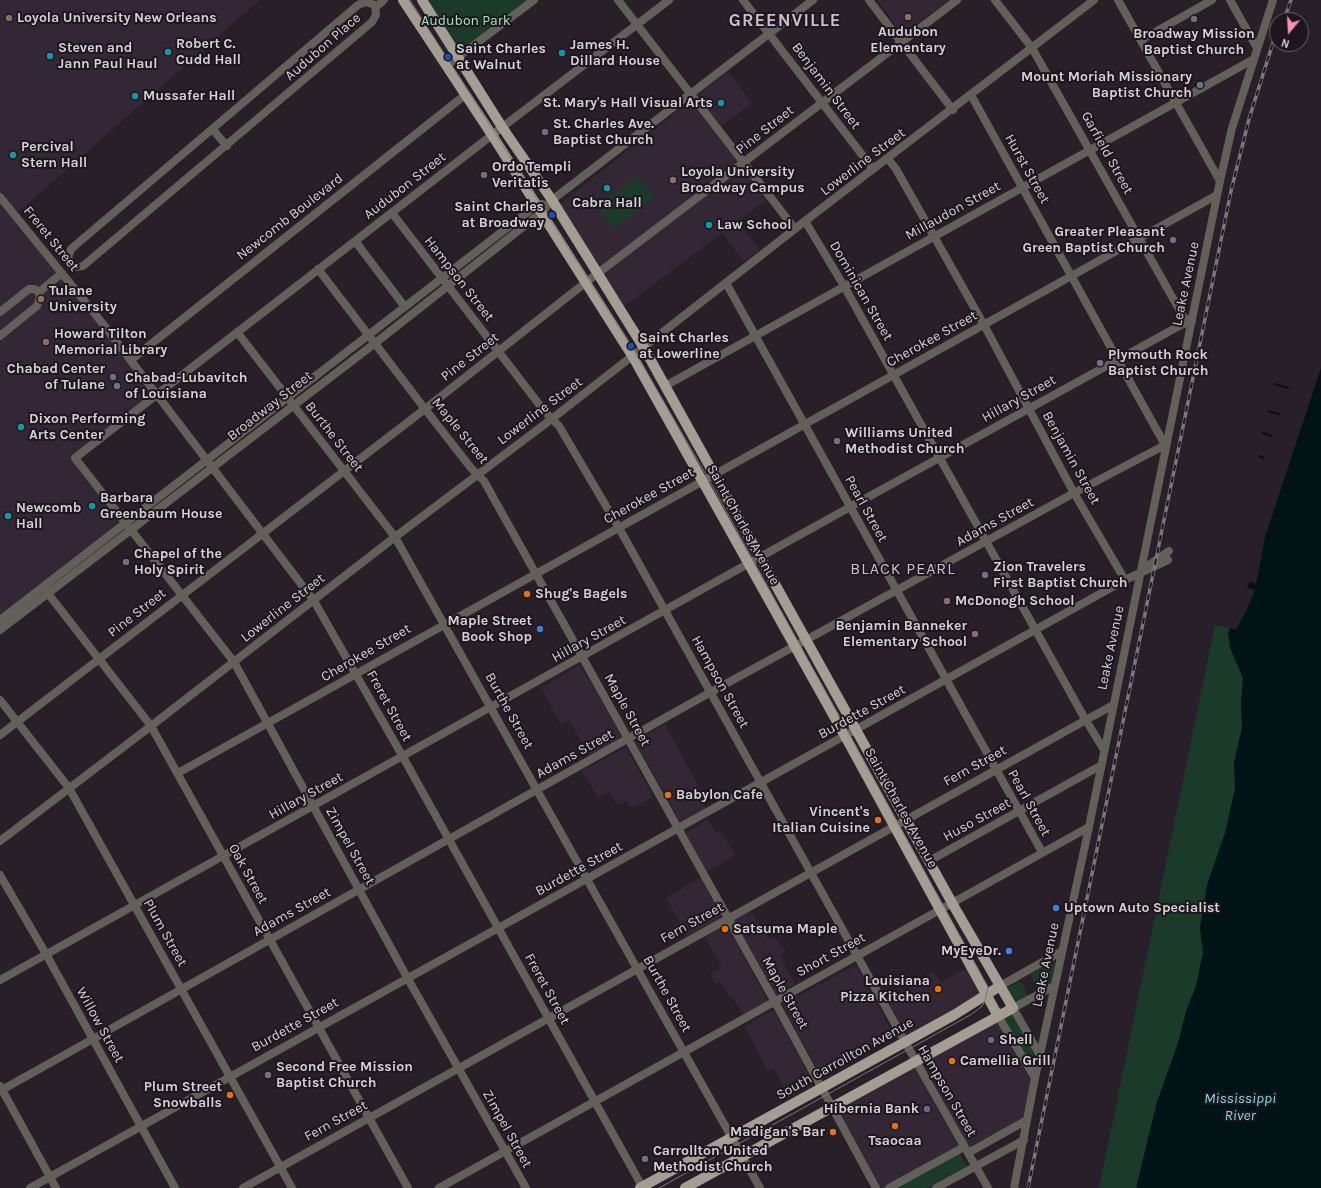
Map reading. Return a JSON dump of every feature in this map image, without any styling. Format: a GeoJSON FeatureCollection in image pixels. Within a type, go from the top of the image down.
{"type":"FeatureCollection","features":[{"type":"Feature","properties":{"kind":"main road","name":"Saint Charles Avenue"},"geometry":{"type":"LineString","coordinates":[[403,0],[492,134],[633,357],[845,736],[998,1016]]}},
{"type":"Feature","properties":{"kind":"main road","name":"Saint Charles Avenue"},"geometry":{"type":"LineString","coordinates":[[422,0],[459,56],[502,127],[552,200],[644,348],[762,558],[806,641],[952,903],[1013,1008]]}},
{"type":"Feature","properties":{"kind":"main road","name":"South Carrollton Avenue"},"geometry":{"type":"LineString","coordinates":[[642,1188],[904,1041],[954,1015],[1000,986]]}},
{"type":"Feature","properties":{"kind":"main road"},"geometry":{"type":"LineString","coordinates":[[685,1188],[915,1060],[1013,1008]]}},
{"type":"Feature","properties":{"kind":"street"},"geometry":{"type":"LineString","coordinates":[[376,4],[384,0]]}},
{"type":"Feature","properties":{"kind":"street"},"geometry":{"type":"LineString","coordinates":[[446,66],[534,0]]}},
{"type":"Feature","properties":{"kind":"street"},"geometry":{"type":"LineString","coordinates":[[618,0],[795,229]]}},
{"type":"Feature","properties":{"kind":"street","name":"Audubon Street"},"geometry":{"type":"LineString","coordinates":[[128,527],[75,458],[492,134],[669,0]]}},
{"type":"Feature","properties":{"kind":"street","name":"Benjamin Street"},"geometry":{"type":"LineString","coordinates":[[743,0],[873,169]]}},
{"type":"Feature","properties":{"kind":"street","name":"Broadway Street"},"geometry":{"type":"LineString","coordinates":[[0,630],[46,590],[290,402],[368,336],[443,278],[552,200],[813,0]]}},
{"type":"Feature","properties":{"kind":"street"},"geometry":{"type":"LineString","coordinates":[[869,0],[954,110]]}},
{"type":"Feature","properties":{"kind":"street","name":"Pine Street"},"geometry":{"type":"LineString","coordinates":[[0,735],[425,409],[585,283],[957,0]]}},
{"type":"Feature","properties":{"kind":"street","name":"Garfield Street"},"geometry":{"type":"LineString","coordinates":[[995,0],[1032,48],[1184,318],[1192,321]]}},
{"type":"Feature","properties":{"kind":"street","name":"Lowerline Street"},"geometry":{"type":"LineString","coordinates":[[0,841],[314,601],[395,537],[633,357],[805,221],[954,110],[971,95],[1094,0]]}},
{"type":"Feature","properties":{"kind":"street"},"geometry":{"type":"LineString","coordinates":[[1118,0],[1220,181]]}},
{"type":"Feature","properties":{"kind":"street"},"geometry":{"type":"LineString","coordinates":[[1141,40],[1212,0]]}},
{"type":"Feature","properties":{"kind":"street"},"geometry":{"type":"LineString","coordinates":[[1230,0],[1257,48]]}},
{"type":"Feature","properties":{"kind":"street","name":"Leake Avenue"},"geometry":{"type":"LineString","coordinates":[[1014,1188],[1035,1078],[1104,750],[1220,181],[1232,128],[1273,0]]}},
{"type":"Feature","properties":{"kind":"street","name":"Audubon Place"},"geometry":{"type":"LineString","coordinates":[[366,2],[376,4],[376,15],[372,22],[227,146],[83,266],[77,267],[70,263],[68,257],[71,249],[358,6],[366,2]]}},
{"type":"Feature","properties":{"kind":"street","name":"Millaudon Street"},"geometry":{"type":"LineString","coordinates":[[665,386],[754,335],[1254,59]]}},
{"type":"Feature","properties":{"kind":"street","name":"Newcomb Boulevard"},"geometry":{"type":"LineString","coordinates":[[131,360],[465,95]]}},
{"type":"Feature","properties":{"kind":"street","name":"Hurst Street"},"geometry":{"type":"LineString","coordinates":[[971,95],[1119,359],[1165,445]]}},
{"type":"Feature","properties":{"kind":"street"},"geometry":{"type":"LineString","coordinates":[[213,130],[227,146]]}},
{"type":"Feature","properties":{"kind":"street","name":"Benjamin Street"},"geometry":{"type":"LineString","coordinates":[[888,159],[934,236],[984,325],[1074,493],[1125,580]]}},
{"type":"Feature","properties":{"kind":"street","name":"Cherokee Street"},"geometry":{"type":"LineString","coordinates":[[178,773],[357,674],[445,623],[619,528],[1217,195]]}},
{"type":"Feature","properties":{"kind":"street","name":"Freret Street"},"geometry":{"type":"LineString","coordinates":[[0,197],[131,360],[314,601],[357,674],[642,1188]]}},
{"type":"Feature","properties":{"kind":"street","name":"Broadway Street"},"geometry":{"type":"LineString","coordinates":[[290,402],[374,344],[448,286],[539,209]]}},
{"type":"Feature","properties":{"kind":"street","name":"Hampson Street"},"geometry":{"type":"LineString","coordinates":[[392,213],[498,351],[546,412],[559,426],[666,611],[904,1041],[988,1188]]}},
{"type":"Feature","properties":{"kind":"street","name":"Dominican Street"},"geometry":{"type":"LineString","coordinates":[[805,221],[844,286],[1085,720],[1104,750]]}},
{"type":"Feature","properties":{"kind":"street"},"geometry":{"type":"LineString","coordinates":[[355,241],[406,307]]}},
{"type":"Feature","properties":{"kind":"street","name":"Maple Street"},"geometry":{"type":"LineString","coordinates":[[318,269],[374,344],[484,481],[775,1002],[876,1188]]}},
{"type":"Feature","properties":{"kind":"street"},"geometry":{"type":"LineString","coordinates":[[39,292],[62,273]]}},
{"type":"Feature","properties":{"kind":"street","name":"Pearl Street"},"geometry":{"type":"LineString","coordinates":[[726,283],[1042,852]]}},
{"type":"Feature","properties":{"kind":"street"},"geometry":{"type":"LineString","coordinates":[[0,312],[29,290],[34,289],[39,292]]}},
{"type":"Feature","properties":{"kind":"street"},"geometry":{"type":"LineString","coordinates":[[0,336],[37,306],[40,297],[39,292]]}},
{"type":"Feature","properties":{"kind":"street","name":"Hillary Street"},"geometry":{"type":"LineString","coordinates":[[0,980],[762,558],[850,507],[1181,325],[1192,321]]}},
{"type":"Feature","properties":{"kind":"street","name":"Burthe Street"},"geometry":{"type":"LineString","coordinates":[[237,332],[395,537],[445,623],[760,1188]]}},
{"type":"Feature","properties":{"kind":"street","name":"Adams Street"},"geometry":{"type":"LineString","coordinates":[[1,1089],[449,840],[711,692],[1074,493],[1165,445]]}},
{"type":"Feature","properties":{"kind":"street","name":"Zimpel Street"},"geometry":{"type":"LineString","coordinates":[[128,527],[234,662],[408,979],[526,1188]]}},
{"type":"Feature","properties":{"kind":"street","name":"Burdette Street"},"geometry":{"type":"LineString","coordinates":[[30,1188],[1140,572],[1156,558],[1169,556]]}},
{"type":"Feature","properties":{"kind":"street","name":"Broadway Street"},"geometry":{"type":"LineString","coordinates":[[0,620],[46,590]]}},
{"type":"Feature","properties":{"kind":"street","name":"Oak Street"},"geometry":{"type":"LineString","coordinates":[[46,590],[151,726],[408,1188]]}},
{"type":"Feature","properties":{"kind":"street","name":"Plum Street"},"geometry":{"type":"LineString","coordinates":[[0,700],[69,788],[292,1188]]}},
{"type":"Feature","properties":{"kind":"street","name":"Fern Street"},"geometry":{"type":"LineString","coordinates":[[243,1188],[1113,704]]}},
{"type":"Feature","properties":{"kind":"street","name":"Huso Street"},"geometry":{"type":"LineString","coordinates":[[929,861],[1100,766]]}},
{"type":"Feature","properties":{"kind":"street","name":"Short Street"},"geometry":{"type":"LineString","coordinates":[[439,1188],[1088,827]]}},
{"type":"Feature","properties":{"kind":"street","name":"Willow Street"},"geometry":{"type":"LineString","coordinates":[[0,876],[46,954],[175,1188]]}},
{"type":"Feature","properties":{"kind":"street","name":"South Carrollton Avenue"},"geometry":{"type":"LineString","coordinates":[[1000,986],[1062,951]]}},
{"type":"Feature","properties":{"kind":"street"},"geometry":{"type":"LineString","coordinates":[[1013,1008],[1054,986]]}},
{"type":"Feature","properties":{"kind":"street","name":"Saint Charles Avenue"},"geometry":{"type":"LineString","coordinates":[[1013,1008],[1040,1055]]}},
{"type":"Feature","properties":{"kind":"street","name":"Saint Charles Avenue"},"geometry":{"type":"LineString","coordinates":[[998,1016],[1035,1078]]}},
{"type":"Feature","properties":{"kind":"street"},"geometry":{"type":"LineString","coordinates":[[1,1089],[56,1188]]}},
{"type":"Feature","properties":{"kind":"street"},"geometry":{"type":"LineString","coordinates":[[889,1188],[1028,1120]]}},
{"type":"Feature","properties":{"kind":"street"},"geometry":{"type":"LineString","coordinates":[[1008,1131],[1016,1137],[1015,1145]]}},
{"type":"Feature","properties":{"kind":"street"},"geometry":{"type":"LineString","coordinates":[[936,1188],[1024,1140]]}},
{"type":"Feature","properties":{"kind":"shaded area","name":"Tulane University"},"geometry":{"type":"Polygon","coordinates":[[[0,0],[260,0],[15,215],[157,394],[75,458],[125,524],[0,619],[0,0]]]}},
{"type":"Feature","properties":{"kind":"shaded area","name":"Audubon Elementary"},"geometry":{"type":"Polygon","coordinates":[[[877,0],[949,0],[903,35],[877,0]]]}},
{"type":"Feature","properties":{"kind":"shaded area","name":"Loyola University Broadway Campus"},"geometry":{"type":"Polygon","coordinates":[[[728,71],[752,103],[718,129],[770,197],[738,221],[760,250],[744,262],[722,233],[622,308],[561,206],[561,203],[728,71]]]}},
{"type":"Feature","properties":{"kind":"shaded area"},"geometry":{"type":"Polygon","coordinates":[[[579,665],[592,683],[623,739],[591,756],[569,721],[561,725],[541,688],[579,665]]]}},
{"type":"Feature","properties":{"kind":"shaded area"},"geometry":{"type":"Polygon","coordinates":[[[665,724],[704,796],[702,799],[706,809],[681,824],[635,742],[665,724]]]}},
{"type":"Feature","properties":{"kind":"shaded area"},"geometry":{"type":"Polygon","coordinates":[[[626,747],[653,797],[631,808],[626,801],[617,805],[609,792],[599,798],[581,771],[626,747]]]}},
{"type":"Feature","properties":{"kind":"shaded area"},"geometry":{"type":"Polygon","coordinates":[[[708,819],[716,833],[720,831],[736,855],[705,873],[686,833],[708,819]]]}},
{"type":"Feature","properties":{"kind":"shaded area"},"geometry":{"type":"Polygon","coordinates":[[[703,876],[724,917],[687,936],[666,898],[703,876]]]}},
{"type":"Feature","properties":{"kind":"shaded area"},"geometry":{"type":"Polygon","coordinates":[[[750,909],[769,940],[775,937],[786,952],[780,956],[795,984],[775,996],[735,928],[733,919],[750,909]]]}},
{"type":"Feature","properties":{"kind":"shaded area"},"geometry":{"type":"Polygon","coordinates":[[[724,924],[728,926],[767,1000],[765,1003],[744,1015],[720,982],[715,984],[710,974],[722,968],[704,936],[724,924]]]}},
{"type":"Feature","properties":{"kind":"shaded area"},"geometry":{"type":"Polygon","coordinates":[[[856,965],[894,1036],[820,1075],[782,1004],[856,965]]]}},
{"type":"Feature","properties":{"kind":"shaded area"},"geometry":{"type":"Polygon","coordinates":[[[968,967],[980,993],[979,995],[907,1037],[887,1000],[913,985],[925,987],[920,979],[933,971],[941,982],[968,967]]]}},
{"type":"Feature","properties":{"kind":"shaded area"},"geometry":{"type":"Polygon","coordinates":[[[772,1010],[775,1011],[814,1084],[789,1098],[774,1068],[767,1071],[745,1026],[772,1010]]]}},
{"type":"Feature","properties":{"kind":"shaded area"},"geometry":{"type":"Polygon","coordinates":[[[994,1021],[998,1023],[1032,1079],[1026,1117],[970,1146],[966,1144],[922,1059],[994,1021]]]}},
{"type":"Feature","properties":{"kind":"shaded area"},"geometry":{"type":"Polygon","coordinates":[[[915,1060],[961,1145],[894,1188],[876,1188],[832,1106],[915,1060]]]}},
{"type":"Feature","properties":{"kind":"green space","name":"Audubon Park"},"geometry":{"type":"Polygon","coordinates":[[[427,0],[532,0],[460,53],[427,0]]]}},
{"type":"Feature","properties":{"kind":"green space"},"geometry":{"type":"Polygon","coordinates":[[[636,176],[654,198],[614,229],[597,207],[636,176]]]}},
{"type":"Feature","properties":{"kind":"green space"},"geometry":{"type":"Polygon","coordinates":[[[1215,625],[1230,628],[1253,670],[1237,798],[1200,928],[1203,952],[1203,969],[1138,1188],[1099,1188],[1215,625]]]}},
{"type":"Feature","properties":{"kind":"green space"},"geometry":{"type":"Polygon","coordinates":[[[1056,960],[1052,983],[1037,991],[1031,974],[1056,960]]]}},
{"type":"Feature","properties":{"kind":"green space"},"geometry":{"type":"Polygon","coordinates":[[[1019,982],[1022,983],[1028,996],[1015,1003],[1007,988],[1019,982]]]}},
{"type":"Feature","properties":{"kind":"green space"},"geometry":{"type":"Polygon","coordinates":[[[1013,1011],[1038,1053],[1034,1069],[1002,1017],[1013,1011]]]}},
{"type":"Feature","properties":{"kind":"green space"},"geometry":{"type":"Polygon","coordinates":[[[959,1153],[967,1166],[927,1188],[896,1188],[959,1153]]]}},
{"type":"Feature","properties":{"kind":"water","name":"Mississippi River"},"geometry":{"type":"Polygon","coordinates":[[[1321,350],[1321,1188],[1136,1188],[1157,1102],[1179,1040],[1186,1011],[1196,986],[1203,952],[1200,928],[1207,885],[1225,833],[1235,789],[1234,763],[1242,727],[1241,703],[1243,678],[1230,648],[1228,632],[1242,605],[1321,350]]]}},
{"type":"Feature","properties":{"kind":"pier"},"geometry":{"type":"Polygon","coordinates":[[[1321,348],[1321,368],[1265,537],[1256,584],[1247,581],[1260,519],[1316,357],[1321,348]]]}},
{"type":"Feature","properties":{"kind":"pier"},"geometry":{"type":"Polygon","coordinates":[[[1245,587],[1255,590],[1250,603],[1236,630],[1228,628],[1233,622],[1245,587]]]}},
{"type":"Feature","properties":{"kind":"waterway"},"geometry":{"type":"LineString","coordinates":[[1274,384],[1288,388]]}},
{"type":"Feature","properties":{"kind":"waterway"},"geometry":{"type":"LineString","coordinates":[[1268,411],[1279,414]]}},
{"type":"Feature","properties":{"kind":"waterway"},"geometry":{"type":"LineString","coordinates":[[1263,433],[1271,436]]}},
{"type":"Feature","properties":{"kind":"waterway"},"geometry":{"type":"LineString","coordinates":[[1259,456],[1263,458]]}},
{"type":"Feature","properties":{"kind":"tram line"},"geometry":{"type":"LineString","coordinates":[[410,0],[636,354],[708,478],[988,987],[985,1001],[982,1006],[972,1014],[659,1188]]}},
{"type":"Feature","properties":{"kind":"railway"},"geometry":{"type":"LineString","coordinates":[[1287,12],[1291,0]]}},
{"type":"Feature","properties":{"kind":"railway"},"geometry":{"type":"LineString","coordinates":[[1028,1188],[1231,191],[1249,119],[1270,52]]}},
{"type":"Feature","properties":{"kind":"place","name":"Audubon Elementary"},"geometry":{"type":"Point","coordinates":[908,17]}},
{"type":"Feature","properties":{"kind":"place","name":"Loyola University New Orleans"},"geometry":{"type":"Point","coordinates":[9,18]}},
{"type":"Feature","properties":{"kind":"place","name":"Broadway Mission Baptist Church"},"geometry":{"type":"Point","coordinates":[1194,19]}},
{"type":"Feature","properties":{"kind":"place","name":"Robert C. Cudd Hall"},"geometry":{"type":"Point","coordinates":[168,52]}},
{"type":"Feature","properties":{"kind":"place","name":"James H. Dillard House"},"geometry":{"type":"Point","coordinates":[562,53]}},
{"type":"Feature","properties":{"kind":"place","name":"Steven and Jann Paul Haul"},"geometry":{"type":"Point","coordinates":[50,56]}},
{"type":"Feature","properties":{"kind":"place","name":"Saint Charles at Walnut"},"geometry":{"type":"Point","coordinates":[448,57]}},
{"type":"Feature","properties":{"kind":"place","name":"Mount Moriah Missionary Baptist Church"},"geometry":{"type":"Point","coordinates":[1200,85]}},
{"type":"Feature","properties":{"kind":"place","name":"Mussafer Hall"},"geometry":{"type":"Point","coordinates":[135,96]}},
{"type":"Feature","properties":{"kind":"place","name":"St. Mary's Hall Visual Arts"},"geometry":{"type":"Point","coordinates":[721,103]}},
{"type":"Feature","properties":{"kind":"place","name":"St. Charles Ave. Baptist Church"},"geometry":{"type":"Point","coordinates":[545,132]}},
{"type":"Feature","properties":{"kind":"place","name":"Percival Stern Hall"},"geometry":{"type":"Point","coordinates":[13,155]}},
{"type":"Feature","properties":{"kind":"place","name":"Ordo Templi Veritatis"},"geometry":{"type":"Point","coordinates":[484,175]}},
{"type":"Feature","properties":{"kind":"place","name":"Loyola University Broadway Campus"},"geometry":{"type":"Point","coordinates":[673,180]}},
{"type":"Feature","properties":{"kind":"place","name":"Cabra Hall"},"geometry":{"type":"Point","coordinates":[607,188]}},
{"type":"Feature","properties":{"kind":"place","name":"Saint Charles at Broadway"},"geometry":{"type":"Point","coordinates":[552,215]}},
{"type":"Feature","properties":{"kind":"place","name":"Law School"},"geometry":{"type":"Point","coordinates":[709,225]}},
{"type":"Feature","properties":{"kind":"place","name":"Greater Pleasant Green Baptist Church"},"geometry":{"type":"Point","coordinates":[1173,240]}},
{"type":"Feature","properties":{"kind":"place","name":"Tulane University"},"geometry":{"type":"Point","coordinates":[41,299]}},
{"type":"Feature","properties":{"kind":"place","name":"Howard Tilton Memorial Library"},"geometry":{"type":"Point","coordinates":[46,342]}},
{"type":"Feature","properties":{"kind":"place","name":"Saint Charles at Lowerline"},"geometry":{"type":"Point","coordinates":[631,346]}},
{"type":"Feature","properties":{"kind":"place","name":"Plymouth Rock Baptist Church"},"geometry":{"type":"Point","coordinates":[1100,363]}},
{"type":"Feature","properties":{"kind":"place","name":"Chabad Center of Tulane"},"geometry":{"type":"Point","coordinates":[113,377]}},
{"type":"Feature","properties":{"kind":"place","name":"Chabad-Lubavitch of Louisiana"},"geometry":{"type":"Point","coordinates":[117,386]}},
{"type":"Feature","properties":{"kind":"place","name":"Dixon Performing Arts Center"},"geometry":{"type":"Point","coordinates":[21,427]}},
{"type":"Feature","properties":{"kind":"place","name":"Williams United Methodist Church"},"geometry":{"type":"Point","coordinates":[837,441]}},
{"type":"Feature","properties":{"kind":"place","name":"Barbara Greenbaum House"},"geometry":{"type":"Point","coordinates":[92,506]}},
{"type":"Feature","properties":{"kind":"place","name":"Newcomb Hall"},"geometry":{"type":"Point","coordinates":[8,516]}},
{"type":"Feature","properties":{"kind":"place","name":"Chapel of the Holy Spirit"},"geometry":{"type":"Point","coordinates":[126,562]}},
{"type":"Feature","properties":{"kind":"place","name":"Zion Travelers First Baptist Church"},"geometry":{"type":"Point","coordinates":[985,575]}},
{"type":"Feature","properties":{"kind":"place","name":"Shug's Bagels"},"geometry":{"type":"Point","coordinates":[527,594]}},
{"type":"Feature","properties":{"kind":"place","name":"McDonogh School"},"geometry":{"type":"Point","coordinates":[947,601]}},
{"type":"Feature","properties":{"kind":"place","name":"Maple Street Book Shop"},"geometry":{"type":"Point","coordinates":[540,629]}},
{"type":"Feature","properties":{"kind":"place","name":"Benjamin Banneker Elementary School"},"geometry":{"type":"Point","coordinates":[975,634]}},
{"type":"Feature","properties":{"kind":"place","name":"Babylon Cafe"},"geometry":{"type":"Point","coordinates":[668,795]}},
{"type":"Feature","properties":{"kind":"place","name":"Vincent's Italian Cuisine"},"geometry":{"type":"Point","coordinates":[878,820]}},
{"type":"Feature","properties":{"kind":"place","name":"Uptown Auto Specialist"},"geometry":{"type":"Point","coordinates":[1056,908]}},
{"type":"Feature","properties":{"kind":"place","name":"Satsuma Maple"},"geometry":{"type":"Point","coordinates":[725,929]}},
{"type":"Feature","properties":{"kind":"place","name":"MyEyeDr."},"geometry":{"type":"Point","coordinates":[1009,951]}},
{"type":"Feature","properties":{"kind":"place","name":"Louisiana Pizza Kitchen"},"geometry":{"type":"Point","coordinates":[938,989]}},
{"type":"Feature","properties":{"kind":"place","name":"Shell"},"geometry":{"type":"Point","coordinates":[991,1040]}},
{"type":"Feature","properties":{"kind":"place","name":"Camellia Grill"},"geometry":{"type":"Point","coordinates":[952,1061]}},
{"type":"Feature","properties":{"kind":"place","name":"Second Free Mission Baptist Church"},"geometry":{"type":"Point","coordinates":[268,1075]}},
{"type":"Feature","properties":{"kind":"place","name":"Plum Street Snowballs"},"geometry":{"type":"Point","coordinates":[230,1095]}},
{"type":"Feature","properties":{"kind":"place","name":"Hibernia Bank"},"geometry":{"type":"Point","coordinates":[927,1109]}},
{"type":"Feature","properties":{"kind":"place","name":"Tsaocaa"},"geometry":{"type":"Point","coordinates":[895,1126]}},
{"type":"Feature","properties":{"kind":"place","name":"Madigan's Bar"},"geometry":{"type":"Point","coordinates":[833,1132]}},
{"type":"Feature","properties":{"kind":"place","name":"Carrollton United Methodist Church"},"geometry":{"type":"Point","coordinates":[645,1159]}},
{"type":"Feature","properties":{"kind":"district","name":"GREENVILLE"},"geometry":{"type":"Point","coordinates":[785,21]}},
{"type":"Feature","properties":{"kind":"district","name":"BLACK PEARL"},"geometry":{"type":"Point","coordinates":[903,569]}}]}
